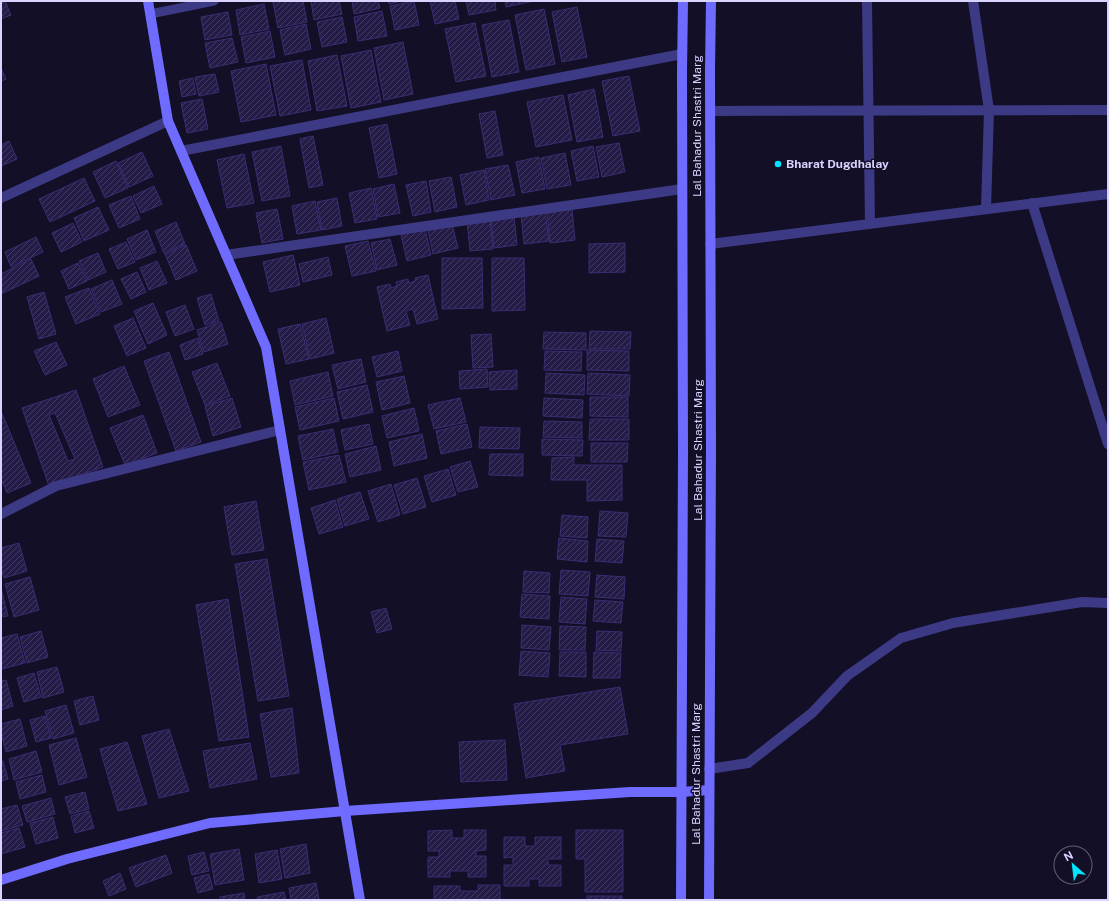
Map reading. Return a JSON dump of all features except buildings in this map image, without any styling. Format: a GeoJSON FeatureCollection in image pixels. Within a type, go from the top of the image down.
{"type":"FeatureCollection","features":[{"type":"Feature","properties":{"kind":"main road"},"geometry":{"type":"LineString","coordinates":[[148,1],[168,121],[266,347],[360,900]]}},
{"type":"Feature","properties":{"kind":"main road","name":"Lal Bahadur Shastri Marg"},"geometry":{"type":"LineString","coordinates":[[681,900],[683,1]]}},
{"type":"Feature","properties":{"kind":"main road","name":"Lal Bahadur Shastri Marg"},"geometry":{"type":"LineString","coordinates":[[709,900],[711,1]]}},
{"type":"Feature","properties":{"kind":"main road"},"geometry":{"type":"LineString","coordinates":[[1,880],[67,859],[210,823],[345,811],[630,792],[681,792],[709,790]]}},
{"type":"Feature","properties":{"kind":"street"},"geometry":{"type":"LineString","coordinates":[[866,1],[870,224]]}},
{"type":"Feature","properties":{"kind":"street"},"geometry":{"type":"LineString","coordinates":[[973,1],[989,110],[986,209]]}},
{"type":"Feature","properties":{"kind":"street"},"geometry":{"type":"LineString","coordinates":[[181,151],[682,54]]}},
{"type":"Feature","properties":{"kind":"street"},"geometry":{"type":"LineString","coordinates":[[710,111],[1108,110]]}},
{"type":"Feature","properties":{"kind":"street"},"geometry":{"type":"LineString","coordinates":[[1,198],[168,121]]}},
{"type":"Feature","properties":{"kind":"street"},"geometry":{"type":"LineString","coordinates":[[226,255],[682,189]]}},
{"type":"Feature","properties":{"kind":"street"},"geometry":{"type":"LineString","coordinates":[[710,244],[1108,194]]}},
{"type":"Feature","properties":{"kind":"street"},"geometry":{"type":"LineString","coordinates":[[1032,203],[1108,444]]}},
{"type":"Feature","properties":{"kind":"street"},"geometry":{"type":"LineString","coordinates":[[1,514],[56,486],[280,430]]}},
{"type":"Feature","properties":{"kind":"street"},"geometry":{"type":"LineString","coordinates":[[709,769],[748,763],[812,712],[847,676],[901,638],[961,622],[1082,602],[1108,603]]}},
{"type":"Feature","properties":{"kind":"lane"},"geometry":{"type":"LineString","coordinates":[[150,14],[214,1]]}},
{"type":"Feature","properties":{"kind":"place","name":"Bharat Dugdhalay"},"geometry":{"type":"Point","coordinates":[778,164]}}]}
